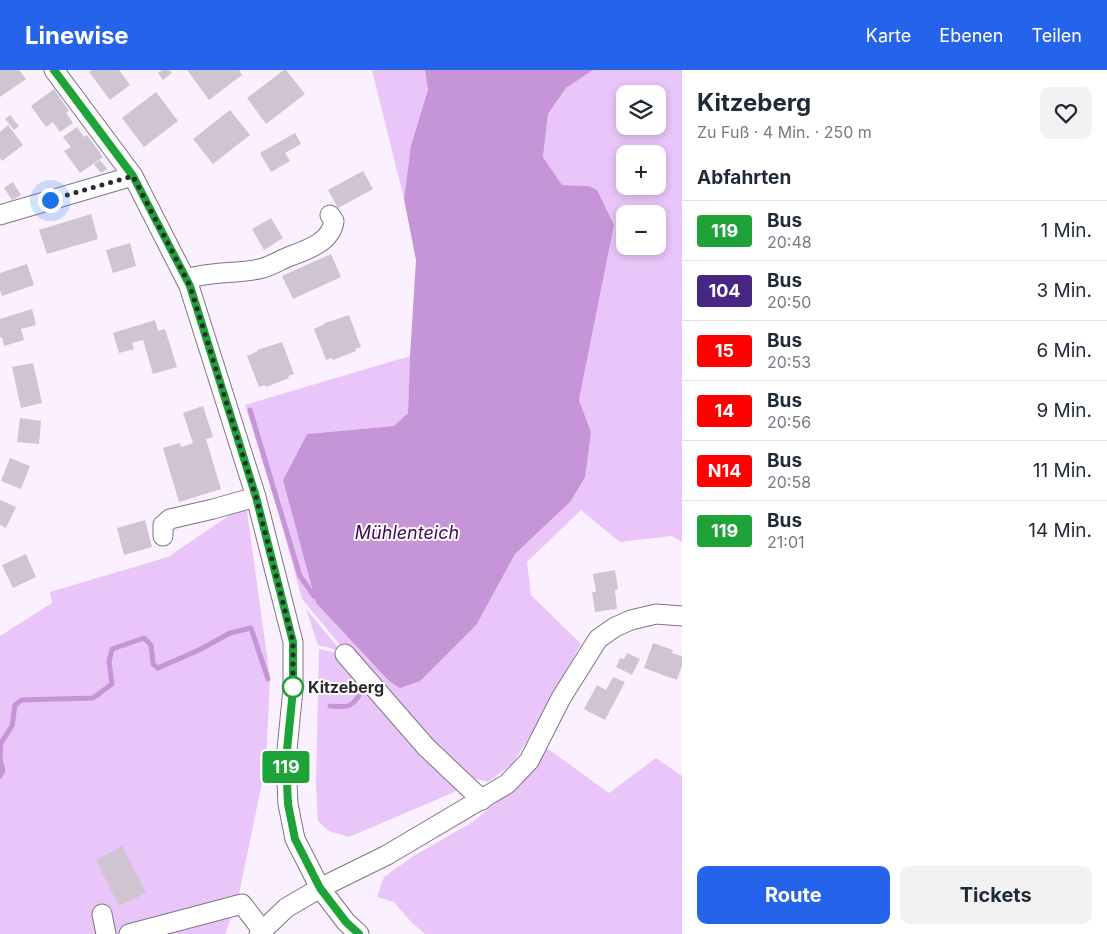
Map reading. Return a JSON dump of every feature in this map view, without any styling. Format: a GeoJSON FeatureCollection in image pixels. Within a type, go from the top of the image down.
{"type":"FeatureCollection","features":[{"type":"Feature","properties":{"kind":"street"},"geometry":{"type":"LineString","coordinates":[[54,70],[133,176],[186,279],[256,497],[293,642],[293,690],[286,760],[288,804],[295,839],[320,888],[346,922],[359,934]]}},
{"type":"Feature","properties":{"kind":"street"},"geometry":{"type":"LineString","coordinates":[[0,215],[133,176]]}},
{"type":"Feature","properties":{"kind":"street"},"geometry":{"type":"LineString","coordinates":[[186,279],[198,275],[259,269],[304,251],[319,243],[330,234],[334,221],[330,215]]}},
{"type":"Feature","properties":{"kind":"street"},"geometry":{"type":"LineString","coordinates":[[163,536],[163,525],[170,519],[256,497]]}},
{"type":"Feature","properties":{"kind":"street"},"geometry":{"type":"LineString","coordinates":[[128,934],[242,904],[261,932],[286,908],[320,888],[387,855],[508,784],[529,761],[562,698],[598,638],[615,627],[631,620],[656,614],[682,616]]}},
{"type":"Feature","properties":{"kind":"street"},"geometry":{"type":"LineString","coordinates":[[345,654],[426,747],[482,800]]}},
{"type":"Feature","properties":{"kind":"street"},"geometry":{"type":"LineString","coordinates":[[102,914],[106,934]]}},
{"type":"Feature","properties":{"kind":"shaded area"},"geometry":{"type":"Polygon","coordinates":[[[372,70],[425,70],[428,90],[411,145],[404,199],[372,70]]]}},
{"type":"Feature","properties":{"kind":"shaded area"},"geometry":{"type":"Polygon","coordinates":[[[593,70],[682,70],[682,542],[672,536],[620,542],[581,510],[527,562],[531,595],[581,644],[530,736],[512,764],[488,782],[470,777],[451,762],[346,652],[302,599],[280,518],[245,405],[410,356],[408,413],[394,426],[307,434],[283,480],[316,603],[389,681],[477,624],[515,554],[570,502],[591,432],[579,400],[614,225],[589,186],[562,185],[543,157],[548,114],[566,88],[593,70]]]}},
{"type":"Feature","properties":{"kind":"shaded area"},"geometry":{"type":"Polygon","coordinates":[[[246,504],[270,678],[266,763],[238,899],[225,934],[0,934],[0,636],[52,603],[50,592],[168,557],[246,504]]]}},
{"type":"Feature","properties":{"kind":"shaded area"},"geometry":{"type":"Polygon","coordinates":[[[306,609],[341,651],[318,645],[306,609]]]}},
{"type":"Feature","properties":{"kind":"shaded area"},"geometry":{"type":"Polygon","coordinates":[[[319,649],[344,655],[466,787],[349,837],[329,831],[318,821],[316,784],[319,649]]]}},
{"type":"Feature","properties":{"kind":"shaded area"},"geometry":{"type":"Polygon","coordinates":[[[544,746],[609,793],[656,758],[682,776],[682,934],[425,934],[412,923],[394,902],[377,897],[384,877],[412,857],[471,823],[506,795],[544,746]]]}},
{"type":"Feature","properties":{"kind":"water","name":"Mühlenteich"},"geometry":{"type":"Polygon","coordinates":[[[425,70],[593,70],[566,88],[548,114],[543,157],[562,185],[589,186],[597,190],[614,225],[579,400],[591,432],[585,477],[570,502],[515,554],[477,624],[420,681],[400,688],[389,681],[316,603],[283,480],[307,434],[394,426],[408,413],[416,260],[404,199],[411,145],[428,90],[425,70]]]}},
{"type":"Feature","properties":{"kind":"building"},"geometry":{"type":"Polygon","coordinates":[[[0,70],[19,70],[26,79],[0,97],[0,70]]]}},
{"type":"Feature","properties":{"kind":"building"},"geometry":{"type":"Polygon","coordinates":[[[92,70],[119,70],[130,85],[110,100],[89,72],[92,70]]]}},
{"type":"Feature","properties":{"kind":"building"},"geometry":{"type":"Polygon","coordinates":[[[163,70],[169,70],[172,73],[163,80],[158,73],[163,70]]]}},
{"type":"Feature","properties":{"kind":"building"},"geometry":{"type":"Polygon","coordinates":[[[187,70],[239,70],[242,75],[209,100],[187,70]]]}},
{"type":"Feature","properties":{"kind":"building"},"geometry":{"type":"Polygon","coordinates":[[[286,70],[305,94],[266,124],[247,98],[286,70]]]}},
{"type":"Feature","properties":{"kind":"building"},"geometry":{"type":"Polygon","coordinates":[[[54,89],[69,111],[66,113],[73,123],[60,132],[53,122],[46,127],[31,106],[54,89]]]}},
{"type":"Feature","properties":{"kind":"building"},"geometry":{"type":"Polygon","coordinates":[[[156,92],[178,121],[144,147],[122,118],[156,92]]]}},
{"type":"Feature","properties":{"kind":"building"},"geometry":{"type":"Polygon","coordinates":[[[230,110],[250,135],[213,164],[193,139],[230,110]]]}},
{"type":"Feature","properties":{"kind":"building"},"geometry":{"type":"Polygon","coordinates":[[[10,115],[19,126],[14,130],[5,119],[10,115]]]}},
{"type":"Feature","properties":{"kind":"building"},"geometry":{"type":"Polygon","coordinates":[[[8,125],[23,145],[2,161],[0,158],[0,132],[8,125]]]}},
{"type":"Feature","properties":{"kind":"building"},"geometry":{"type":"Polygon","coordinates":[[[77,127],[84,137],[87,135],[103,157],[80,173],[64,151],[71,147],[63,137],[77,127]]]}},
{"type":"Feature","properties":{"kind":"building"},"geometry":{"type":"Polygon","coordinates":[[[295,133],[301,144],[285,153],[290,161],[271,172],[260,153],[295,133]]]}},
{"type":"Feature","properties":{"kind":"building"},"geometry":{"type":"Polygon","coordinates":[[[100,160],[107,169],[101,173],[94,164],[100,160]]]}},
{"type":"Feature","properties":{"kind":"building"},"geometry":{"type":"Polygon","coordinates":[[[363,171],[373,189],[338,208],[328,190],[363,171]]]}},
{"type":"Feature","properties":{"kind":"building"},"geometry":{"type":"Polygon","coordinates":[[[13,182],[21,195],[12,200],[4,188],[13,182]]]}},
{"type":"Feature","properties":{"kind":"building"},"geometry":{"type":"Polygon","coordinates":[[[91,214],[98,239],[47,254],[39,230],[91,214]]]}},
{"type":"Feature","properties":{"kind":"building"},"geometry":{"type":"Polygon","coordinates":[[[271,218],[283,238],[264,250],[252,229],[271,218]]]}},
{"type":"Feature","properties":{"kind":"building"},"geometry":{"type":"Polygon","coordinates":[[[130,243],[136,266],[113,273],[106,250],[130,243]]]}},
{"type":"Feature","properties":{"kind":"building"},"geometry":{"type":"Polygon","coordinates":[[[331,254],[341,277],[293,299],[282,276],[331,254]]]}},
{"type":"Feature","properties":{"kind":"building"},"geometry":{"type":"Polygon","coordinates":[[[27,264],[34,285],[2,296],[0,273],[27,264]]]}},
{"type":"Feature","properties":{"kind":"building"},"geometry":{"type":"Polygon","coordinates":[[[32,309],[36,325],[21,329],[24,340],[4,346],[2,337],[0,338],[0,319],[32,309]]]}},
{"type":"Feature","properties":{"kind":"building"},"geometry":{"type":"Polygon","coordinates":[[[349,315],[361,347],[355,349],[356,351],[333,360],[332,358],[326,360],[314,329],[349,315]]]}},
{"type":"Feature","properties":{"kind":"building"},"geometry":{"type":"Polygon","coordinates":[[[155,320],[158,331],[165,329],[177,367],[153,374],[143,340],[132,343],[134,349],[119,353],[113,333],[155,320]]]}},
{"type":"Feature","properties":{"kind":"building"},"geometry":{"type":"Polygon","coordinates":[[[282,342],[294,374],[288,376],[289,378],[266,387],[265,385],[259,387],[247,356],[257,350],[282,342]]]}},
{"type":"Feature","properties":{"kind":"building"},"geometry":{"type":"Polygon","coordinates":[[[33,363],[42,403],[21,408],[12,367],[33,363]]]}},
{"type":"Feature","properties":{"kind":"building"},"geometry":{"type":"Polygon","coordinates":[[[203,406],[213,437],[206,439],[221,489],[179,502],[163,448],[180,443],[181,447],[193,443],[183,413],[203,406]]]}},
{"type":"Feature","properties":{"kind":"building"},"geometry":{"type":"Polygon","coordinates":[[[20,418],[41,421],[39,444],[17,442],[20,418]]]}},
{"type":"Feature","properties":{"kind":"building"},"geometry":{"type":"Polygon","coordinates":[[[10,458],[30,466],[21,489],[1,481],[10,458]]]}},
{"type":"Feature","properties":{"kind":"building"},"geometry":{"type":"Polygon","coordinates":[[[0,500],[16,507],[6,528],[0,525],[0,500]]]}},
{"type":"Feature","properties":{"kind":"building"},"geometry":{"type":"Polygon","coordinates":[[[145,520],[152,547],[124,555],[117,528],[145,520]]]}},
{"type":"Feature","properties":{"kind":"building"},"geometry":{"type":"Polygon","coordinates":[[[26,554],[36,577],[13,588],[2,565],[26,554]]]}},
{"type":"Feature","properties":{"kind":"building"},"geometry":{"type":"Polygon","coordinates":[[[615,570],[618,589],[615,590],[617,609],[595,612],[592,592],[596,592],[593,574],[615,570]]]}},
{"type":"Feature","properties":{"kind":"building"},"geometry":{"type":"Polygon","coordinates":[[[653,643],[673,650],[672,653],[682,656],[682,666],[677,680],[644,668],[653,643]]]}},
{"type":"Feature","properties":{"kind":"building"},"geometry":{"type":"Polygon","coordinates":[[[627,653],[640,659],[632,675],[616,667],[620,658],[624,659],[627,653]]]}},
{"type":"Feature","properties":{"kind":"building"},"geometry":{"type":"Polygon","coordinates":[[[613,677],[625,682],[605,720],[584,709],[597,685],[606,690],[613,677]]]}},
{"type":"Feature","properties":{"kind":"building"},"geometry":{"type":"Polygon","coordinates":[[[122,846],[146,893],[119,906],[96,860],[122,846]]]}},
{"type":"Feature","properties":{"kind":"waterway"},"geometry":{"type":"LineString","coordinates":[[250,410],[300,576],[314,596]]}},
{"type":"Feature","properties":{"kind":"waterway"},"geometry":{"type":"LineString","coordinates":[[0,758],[1,743],[12,726],[15,705],[22,700],[93,698],[112,684],[109,662],[112,649],[144,638],[151,645],[153,664],[158,668],[199,650],[230,633],[251,628],[268,679]]}},
{"type":"Feature","properties":{"kind":"waterway"},"geometry":{"type":"LineString","coordinates":[[330,706],[342,707],[350,705],[363,690]]}},
{"type":"Feature","properties":{"kind":"waterway"},"geometry":{"type":"LineString","coordinates":[[0,760],[3,771],[0,776]]}},
{"type":"Feature","properties":{"kind":"bus line","name":"119"},"geometry":{"type":"LineString","coordinates":[[54,70],[133,176],[190,286],[256,497],[293,642],[293,690],[286,760],[288,804],[295,839],[320,888],[346,922],[359,934]]}},
{"type":"Feature","properties":{"kind":"place","name":"Kitzeberg"},"geometry":{"type":"Point","coordinates":[293,687]}},
{"type":"Feature","properties":{"kind":"route"},"geometry":{"type":"LineString","coordinates":[[50,200],[133,176],[190,286],[256,497],[293,642],[293,690],[293,687]]}}]}
